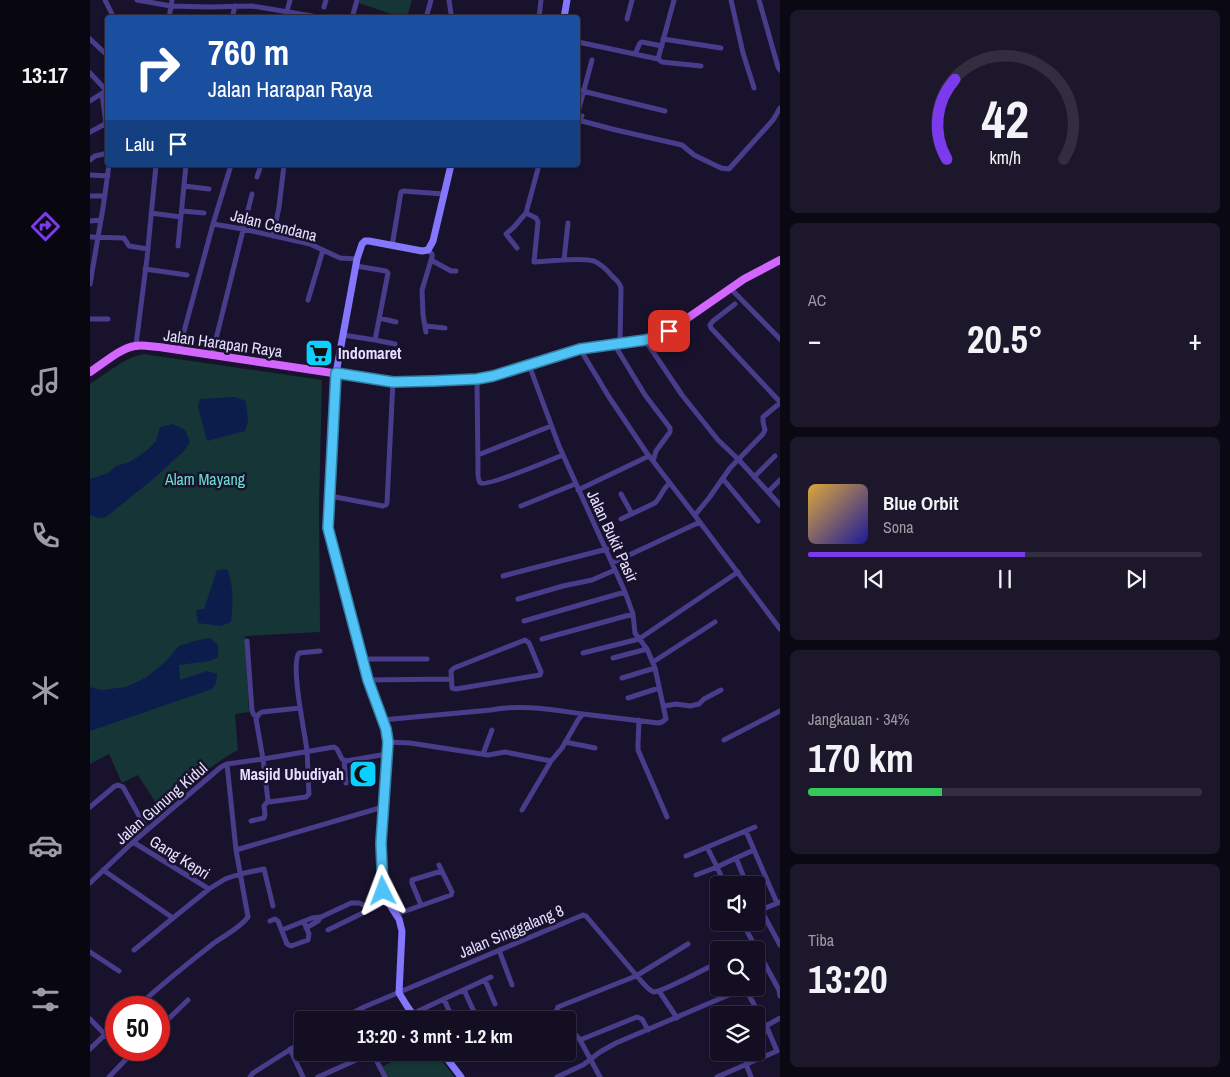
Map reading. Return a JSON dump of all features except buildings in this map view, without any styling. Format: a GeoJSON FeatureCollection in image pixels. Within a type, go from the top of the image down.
{"type":"FeatureCollection","features":[{"type":"Feature","properties":{"kind":"main road"},"geometry":{"type":"LineString","coordinates":[[564,15],[567,0]]}},
{"type":"Feature","properties":{"kind":"main road"},"geometry":{"type":"LineString","coordinates":[[411,1011],[400,993],[402,931],[397,914],[386,898],[382,884],[381,843],[388,742],[386,729],[368,680],[329,532],[330,496],[336,373],[362,244],[365,241],[369,241],[422,251],[428,250],[433,241],[451,167]]}},
{"type":"Feature","properties":{"kind":"main road","name":"Jalan Harapan Raya"},"geometry":{"type":"LineString","coordinates":[[136,345],[393,382],[477,379],[493,376],[580,349],[656,337],[669,331],[744,279],[780,260]]}},
{"type":"Feature","properties":{"kind":"main road"},"geometry":{"type":"LineString","coordinates":[[90,372],[115,355],[136,345]]}},
{"type":"Feature","properties":{"kind":"main road"},"geometry":{"type":"LineString","coordinates":[[449,1061],[461,1077]]}},
{"type":"Feature","properties":{"kind":"street"},"geometry":{"type":"LineString","coordinates":[[105,0],[112,15]]}},
{"type":"Feature","properties":{"kind":"street"},"geometry":{"type":"LineString","coordinates":[[137,0],[261,7],[308,15]]}},
{"type":"Feature","properties":{"kind":"street"},"geometry":{"type":"LineString","coordinates":[[219,6],[222,0]]}},
{"type":"Feature","properties":{"kind":"street"},"geometry":{"type":"LineString","coordinates":[[261,7],[263,0]]}},
{"type":"Feature","properties":{"kind":"street"},"geometry":{"type":"LineString","coordinates":[[287,11],[290,0]]}},
{"type":"Feature","properties":{"kind":"street"},"geometry":{"type":"LineString","coordinates":[[324,6],[326,0]]}},
{"type":"Feature","properties":{"kind":"street"},"geometry":{"type":"LineString","coordinates":[[353,15],[357,0]]}},
{"type":"Feature","properties":{"kind":"street"},"geometry":{"type":"LineString","coordinates":[[427,15],[431,0]]}},
{"type":"Feature","properties":{"kind":"street"},"geometry":{"type":"LineString","coordinates":[[449,0],[452,15]]}},
{"type":"Feature","properties":{"kind":"street"},"geometry":{"type":"LineString","coordinates":[[539,15],[541,0]]}},
{"type":"Feature","properties":{"kind":"street"},"geometry":{"type":"LineString","coordinates":[[627,19],[632,0]]}},
{"type":"Feature","properties":{"kind":"street"},"geometry":{"type":"LineString","coordinates":[[658,59],[674,0]]}},
{"type":"Feature","properties":{"kind":"street"},"geometry":{"type":"LineString","coordinates":[[731,0],[743,53],[754,88]]}},
{"type":"Feature","properties":{"kind":"street"},"geometry":{"type":"LineString","coordinates":[[759,0],[780,70]]}},
{"type":"Feature","properties":{"kind":"street"},"geometry":{"type":"LineString","coordinates":[[233,15],[235,6]]}},
{"type":"Feature","properties":{"kind":"street"},"geometry":{"type":"LineString","coordinates":[[90,39],[105,53]]}},
{"type":"Feature","properties":{"kind":"street"},"geometry":{"type":"LineString","coordinates":[[580,42],[658,59],[662,62],[701,66]]}},
{"type":"Feature","properties":{"kind":"street"},"geometry":{"type":"LineString","coordinates":[[635,54],[642,42],[662,42],[721,48]]}},
{"type":"Feature","properties":{"kind":"street"},"geometry":{"type":"LineString","coordinates":[[580,105],[592,60]]}},
{"type":"Feature","properties":{"kind":"street"},"geometry":{"type":"LineString","coordinates":[[90,73],[105,90]]}},
{"type":"Feature","properties":{"kind":"street"},"geometry":{"type":"LineString","coordinates":[[580,91],[665,111]]}},
{"type":"Feature","properties":{"kind":"street"},"geometry":{"type":"LineString","coordinates":[[90,100],[105,92]]}},
{"type":"Feature","properties":{"kind":"street"},"geometry":{"type":"LineString","coordinates":[[580,118],[616,130],[682,144],[694,155],[721,168],[729,169],[773,120],[780,108]]}},
{"type":"Feature","properties":{"kind":"street"},"geometry":{"type":"LineString","coordinates":[[90,132],[105,124]]}},
{"type":"Feature","properties":{"kind":"street"},"geometry":{"type":"LineString","coordinates":[[90,160],[95,156],[105,154]]}},
{"type":"Feature","properties":{"kind":"street"},"geometry":{"type":"LineString","coordinates":[[90,284],[109,167]]}},
{"type":"Feature","properties":{"kind":"street"},"geometry":{"type":"LineString","coordinates":[[136,345],[156,167]]}},
{"type":"Feature","properties":{"kind":"street"},"geometry":{"type":"LineString","coordinates":[[178,246],[186,167]]}},
{"type":"Feature","properties":{"kind":"street"},"geometry":{"type":"LineString","coordinates":[[179,350],[229,167]]}},
{"type":"Feature","properties":{"kind":"street"},"geometry":{"type":"LineString","coordinates":[[257,177],[260,167]]}},
{"type":"Feature","properties":{"kind":"street"},"geometry":{"type":"LineString","coordinates":[[272,236],[279,207],[284,167]]}},
{"type":"Feature","properties":{"kind":"street"},"geometry":{"type":"LineString","coordinates":[[517,248],[506,234],[526,213],[539,167]]}},
{"type":"Feature","properties":{"kind":"street"},"geometry":{"type":"LineString","coordinates":[[90,175],[108,176]]}},
{"type":"Feature","properties":{"kind":"street"},"geometry":{"type":"LineString","coordinates":[[184,186],[209,189]]}},
{"type":"Feature","properties":{"kind":"street"},"geometry":{"type":"LineString","coordinates":[[392,246],[401,192],[444,194]]}},
{"type":"Feature","properties":{"kind":"street"},"geometry":{"type":"LineString","coordinates":[[212,355],[252,194]]}},
{"type":"Feature","properties":{"kind":"street"},"geometry":{"type":"LineString","coordinates":[[90,196],[105,196]]}},
{"type":"Feature","properties":{"kind":"street"},"geometry":{"type":"LineString","coordinates":[[151,214],[204,213]]}},
{"type":"Feature","properties":{"kind":"street"},"geometry":{"type":"LineString","coordinates":[[526,213],[536,218],[538,222],[534,262],[590,260],[606,269],[620,283],[617,343],[645,396],[670,428],[670,432],[651,458],[578,490]]}},
{"type":"Feature","properties":{"kind":"street"},"geometry":{"type":"LineString","coordinates":[[90,221],[101,220]]}},
{"type":"Feature","properties":{"kind":"street"},"geometry":{"type":"LineString","coordinates":[[564,260],[568,223]]}},
{"type":"Feature","properties":{"kind":"street","name":"Jalan Cendana"},"geometry":{"type":"LineString","coordinates":[[213,224],[310,244],[340,258],[386,271],[379,318]]}},
{"type":"Feature","properties":{"kind":"street"},"geometry":{"type":"LineString","coordinates":[[90,236],[124,238],[129,246],[148,249]]}},
{"type":"Feature","properties":{"kind":"street"},"geometry":{"type":"LineString","coordinates":[[308,300],[323,250]]}},
{"type":"Feature","properties":{"kind":"street"},"geometry":{"type":"LineString","coordinates":[[426,332],[422,290],[432,254],[428,250]]}},
{"type":"Feature","properties":{"kind":"street"},"geometry":{"type":"LineString","coordinates":[[431,260],[451,271],[456,271]]}},
{"type":"Feature","properties":{"kind":"street"},"geometry":{"type":"LineString","coordinates":[[145,269],[187,275]]}},
{"type":"Feature","properties":{"kind":"street"},"geometry":{"type":"LineString","coordinates":[[731,288],[780,339]]}},
{"type":"Feature","properties":{"kind":"street"},"geometry":{"type":"LineString","coordinates":[[695,515],[730,468],[764,432],[763,417],[780,402],[711,328],[710,325],[713,322],[735,304]]}},
{"type":"Feature","properties":{"kind":"street"},"geometry":{"type":"LineString","coordinates":[[90,318],[108,319]]}},
{"type":"Feature","properties":{"kind":"street"},"geometry":{"type":"LineString","coordinates":[[375,340],[379,318],[396,322]]}},
{"type":"Feature","properties":{"kind":"street"},"geometry":{"type":"LineString","coordinates":[[425,326],[445,328]]}},
{"type":"Feature","properties":{"kind":"street"},"geometry":{"type":"LineString","coordinates":[[343,335],[395,344]]}},
{"type":"Feature","properties":{"kind":"street"},"geometry":{"type":"LineString","coordinates":[[645,340],[682,396],[718,440],[780,505]]}},
{"type":"Feature","properties":{"kind":"street"},"geometry":{"type":"LineString","coordinates":[[580,349],[609,397],[651,458],[780,629]]}},
{"type":"Feature","properties":{"kind":"street","name":"Jalan Bukit Pasir"},"geometry":{"type":"LineString","coordinates":[[529,365],[575,484],[625,592],[633,614],[635,633],[647,649],[655,668],[666,719],[662,722],[639,720]]}},
{"type":"Feature","properties":{"kind":"street"},"geometry":{"type":"LineString","coordinates":[[477,379],[479,481],[483,484],[506,477],[563,455]]}},
{"type":"Feature","properties":{"kind":"street"},"geometry":{"type":"LineString","coordinates":[[330,496],[383,506],[387,503],[393,382]]}},
{"type":"Feature","properties":{"kind":"street"},"geometry":{"type":"LineString","coordinates":[[478,455],[551,426]]}},
{"type":"Feature","properties":{"kind":"street"},"geometry":{"type":"LineString","coordinates":[[754,476],[775,456]]}},
{"type":"Feature","properties":{"kind":"street"},"geometry":{"type":"LineString","coordinates":[[723,479],[758,521]]}},
{"type":"Feature","properties":{"kind":"street"},"geometry":{"type":"LineString","coordinates":[[768,492],[780,480]]}},
{"type":"Feature","properties":{"kind":"street"},"geometry":{"type":"LineString","coordinates":[[621,519],[655,503],[664,488],[670,483]]}},
{"type":"Feature","properties":{"kind":"street"},"geometry":{"type":"LineString","coordinates":[[521,506],[575,484]]}},
{"type":"Feature","properties":{"kind":"street"},"geometry":{"type":"LineString","coordinates":[[621,494],[632,514]]}},
{"type":"Feature","properties":{"kind":"street"},"geometry":{"type":"LineString","coordinates":[[612,563],[700,522]]}},
{"type":"Feature","properties":{"kind":"street"},"geometry":{"type":"LineString","coordinates":[[503,576],[606,549]]}},
{"type":"Feature","properties":{"kind":"street"},"geometry":{"type":"LineString","coordinates":[[518,599],[592,580],[615,570]]}},
{"type":"Feature","properties":{"kind":"street"},"geometry":{"type":"LineString","coordinates":[[583,652],[639,639],[738,572]]}},
{"type":"Feature","properties":{"kind":"street"},"geometry":{"type":"LineString","coordinates":[[524,621],[625,592]]}},
{"type":"Feature","properties":{"kind":"street"},"geometry":{"type":"LineString","coordinates":[[542,639],[633,614]]}},
{"type":"Feature","properties":{"kind":"street"},"geometry":{"type":"LineString","coordinates":[[653,662],[715,622]]}},
{"type":"Feature","properties":{"kind":"street"},"geometry":{"type":"LineString","coordinates":[[247,641],[252,711],[257,716]]}},
{"type":"Feature","properties":{"kind":"street"},"geometry":{"type":"LineString","coordinates":[[523,641],[528,641],[541,673],[456,689],[452,687],[451,679],[451,671],[454,668],[523,641]]}},
{"type":"Feature","properties":{"kind":"street"},"geometry":{"type":"LineString","coordinates":[[614,658],[647,649]]}},
{"type":"Feature","properties":{"kind":"street"},"geometry":{"type":"LineString","coordinates":[[268,801],[308,796],[309,794],[307,751],[296,678],[297,655],[299,653],[320,650]]}},
{"type":"Feature","properties":{"kind":"street"},"geometry":{"type":"LineString","coordinates":[[362,658],[427,659]]}},
{"type":"Feature","properties":{"kind":"street"},"geometry":{"type":"LineString","coordinates":[[622,678],[655,668]]}},
{"type":"Feature","properties":{"kind":"street"},"geometry":{"type":"LineString","coordinates":[[368,680],[451,679]]}},
{"type":"Feature","properties":{"kind":"street"},"geometry":{"type":"LineString","coordinates":[[628,698],[659,688]]}},
{"type":"Feature","properties":{"kind":"street"},"geometry":{"type":"LineString","coordinates":[[664,706],[699,704],[704,699],[721,690]]}},
{"type":"Feature","properties":{"kind":"street"},"geometry":{"type":"LineString","coordinates":[[382,720],[505,707],[523,707],[639,720],[638,750],[667,817]]}},
{"type":"Feature","properties":{"kind":"street"},"geometry":{"type":"LineString","coordinates":[[251,821],[264,818],[264,806],[268,801],[256,718],[262,712],[300,708]]}},
{"type":"Feature","properties":{"kind":"street"},"geometry":{"type":"LineString","coordinates":[[724,740],[780,711]]}},
{"type":"Feature","properties":{"kind":"street"},"geometry":{"type":"LineString","coordinates":[[522,810],[551,761],[562,748],[583,714]]}},
{"type":"Feature","properties":{"kind":"street"},"geometry":{"type":"LineString","coordinates":[[482,754],[492,730]]}},
{"type":"Feature","properties":{"kind":"street"},"geometry":{"type":"LineString","coordinates":[[388,742],[410,743],[488,755],[505,752],[551,761]]}},
{"type":"Feature","properties":{"kind":"street"},"geometry":{"type":"LineString","coordinates":[[565,742],[595,748]]}},
{"type":"Feature","properties":{"kind":"street"},"geometry":{"type":"LineString","coordinates":[[149,996],[173,975],[247,919],[236,850],[227,764],[336,748],[344,760],[346,783]]}},
{"type":"Feature","properties":{"kind":"street"},"geometry":{"type":"LineString","coordinates":[[344,760],[387,754]]}},
{"type":"Feature","properties":{"kind":"street","name":"Jalan Gunung Kidul"},"geometry":{"type":"LineString","coordinates":[[90,882],[133,842],[221,767],[227,764]]}},
{"type":"Feature","properties":{"kind":"street"},"geometry":{"type":"LineString","coordinates":[[90,807],[115,786],[121,786],[147,830]]}},
{"type":"Feature","properties":{"kind":"street"},"geometry":{"type":"LineString","coordinates":[[236,850],[383,807]]}},
{"type":"Feature","properties":{"kind":"street"},"geometry":{"type":"LineString","coordinates":[[686,856],[755,828]]}},
{"type":"Feature","properties":{"kind":"street"},"geometry":{"type":"LineString","coordinates":[[746,831],[778,902],[765,907]]}},
{"type":"Feature","properties":{"kind":"street","name":"Gang Kepri"},"geometry":{"type":"LineString","coordinates":[[133,842],[209,889],[225,879],[264,869],[273,906]]}},
{"type":"Feature","properties":{"kind":"street"},"geometry":{"type":"LineString","coordinates":[[708,847],[721,876]]}},
{"type":"Feature","properties":{"kind":"street"},"geometry":{"type":"LineString","coordinates":[[696,875],[754,850]]}},
{"type":"Feature","properties":{"kind":"street"},"geometry":{"type":"LineString","coordinates":[[736,858],[743,876]]}},
{"type":"Feature","properties":{"kind":"street"},"geometry":{"type":"LineString","coordinates":[[397,914],[452,894],[439,865]]}},
{"type":"Feature","properties":{"kind":"street"},"geometry":{"type":"LineString","coordinates":[[103,870],[173,918]]}},
{"type":"Feature","properties":{"kind":"street"},"geometry":{"type":"LineString","coordinates":[[421,905],[412,880],[442,871]]}},
{"type":"Feature","properties":{"kind":"street"},"geometry":{"type":"LineString","coordinates":[[134,950],[209,889]]}},
{"type":"Feature","properties":{"kind":"street"},"geometry":{"type":"LineString","coordinates":[[282,930],[312,918],[321,917],[351,904],[359,903],[366,906],[386,898]]}},
{"type":"Feature","properties":{"kind":"street"},"geometry":{"type":"LineString","coordinates":[[328,930],[380,905],[386,898]]}},
{"type":"Feature","properties":{"kind":"street","name":"Jalan Singgalang 8"},"geometry":{"type":"LineString","coordinates":[[357,1011],[583,915],[586,916],[636,976],[650,990],[659,991],[677,1018]]}},
{"type":"Feature","properties":{"kind":"street"},"geometry":{"type":"LineString","coordinates":[[306,928],[321,917]]}},
{"type":"Feature","properties":{"kind":"street"},"geometry":{"type":"LineString","coordinates":[[270,921],[277,920],[287,944],[291,946],[308,940],[304,922]]}},
{"type":"Feature","properties":{"kind":"street"},"geometry":{"type":"LineString","coordinates":[[765,921],[780,945]]}},
{"type":"Feature","properties":{"kind":"street"},"geometry":{"type":"LineString","coordinates":[[747,931],[779,990],[780,996]]}},
{"type":"Feature","properties":{"kind":"street"},"geometry":{"type":"LineString","coordinates":[[556,1011],[558,1007],[636,976],[688,944]]}},
{"type":"Feature","properties":{"kind":"street"},"geometry":{"type":"LineString","coordinates":[[499,950],[512,985]]}},
{"type":"Feature","properties":{"kind":"street"},"geometry":{"type":"LineString","coordinates":[[90,952],[119,971]]}},
{"type":"Feature","properties":{"kind":"street"},"geometry":{"type":"LineString","coordinates":[[659,991],[710,966]]}},
{"type":"Feature","properties":{"kind":"street"},"geometry":{"type":"LineString","coordinates":[[425,1011],[444,999],[488,979],[495,1004]]}},
{"type":"Feature","properties":{"kind":"street"},"geometry":{"type":"LineString","coordinates":[[464,990],[474,1011]]}},
{"type":"Feature","properties":{"kind":"street"},"geometry":{"type":"LineString","coordinates":[[556,1077],[567,1075],[616,1043],[727,996]]}},
{"type":"Feature","properties":{"kind":"street"},"geometry":{"type":"LineString","coordinates":[[717,1077],[778,1052],[749,996]]}},
{"type":"Feature","properties":{"kind":"street"},"geometry":{"type":"LineString","coordinates":[[444,999],[449,1011]]}},
{"type":"Feature","properties":{"kind":"street"},"geometry":{"type":"LineString","coordinates":[[170,1017],[188,1000]]}},
{"type":"Feature","properties":{"kind":"street"},"geometry":{"type":"LineString","coordinates":[[580,1040],[637,1017],[642,1019],[648,1030]]}},
{"type":"Feature","properties":{"kind":"street"},"geometry":{"type":"LineString","coordinates":[[767,1028],[780,1018]]}},
{"type":"Feature","properties":{"kind":"street"},"geometry":{"type":"LineString","coordinates":[[90,1019],[105,1034],[90,1049]]}},
{"type":"Feature","properties":{"kind":"street"},"geometry":{"type":"LineString","coordinates":[[576,1035],[600,1077]]}},
{"type":"Feature","properties":{"kind":"street"},"geometry":{"type":"LineString","coordinates":[[250,1077],[253,1073],[294,1047]]}},
{"type":"Feature","properties":{"kind":"street"},"geometry":{"type":"LineString","coordinates":[[290,1049],[303,1077]]}},
{"type":"Feature","properties":{"kind":"street"},"geometry":{"type":"LineString","coordinates":[[109,1077],[124,1061]]}},
{"type":"Feature","properties":{"kind":"street"},"geometry":{"type":"LineString","coordinates":[[318,1077],[354,1061]]}},
{"type":"Feature","properties":{"kind":"street"},"geometry":{"type":"LineString","coordinates":[[376,1061],[385,1077]]}},
{"type":"Feature","properties":{"kind":"street"},"geometry":{"type":"LineString","coordinates":[[746,1064],[751,1077]]}},
{"type":"Feature","properties":{"kind":"green space"},"geometry":{"type":"Polygon","coordinates":[[[360,0],[412,0],[408,15],[394,15],[359,3],[360,0]]]}},
{"type":"Feature","properties":{"kind":"green space","name":"Alam Mayang"},"geometry":{"type":"Polygon","coordinates":[[[143,354],[322,380],[319,506],[320,632],[245,636],[249,712],[235,714],[238,750],[207,770],[161,811],[138,775],[122,783],[109,754],[90,764],[90,384],[122,362],[143,354]]]}},
{"type":"Feature","properties":{"kind":"green space"},"geometry":{"type":"Polygon","coordinates":[[[394,1061],[442,1061],[454,1077],[387,1077],[381,1067],[394,1061]]]}},
{"type":"Feature","properties":{"kind":"water"},"geometry":{"type":"Polygon","coordinates":[[[235,397],[246,401],[248,422],[245,431],[207,441],[198,407],[200,399],[235,397]]]}},
{"type":"Feature","properties":{"kind":"water"},"geometry":{"type":"Polygon","coordinates":[[[173,424],[185,430],[190,442],[185,450],[152,480],[106,517],[99,518],[90,515],[90,479],[108,473],[116,466],[130,462],[156,441],[160,427],[173,424]]]}},
{"type":"Feature","properties":{"kind":"water"},"geometry":{"type":"Polygon","coordinates":[[[227,569],[232,595],[231,622],[221,626],[198,623],[196,610],[204,609],[217,570],[227,569]]]}},
{"type":"Feature","properties":{"kind":"water"},"geometry":{"type":"Polygon","coordinates":[[[210,638],[218,645],[218,657],[209,661],[179,665],[180,680],[207,671],[217,674],[216,683],[212,689],[90,731],[90,687],[101,690],[126,687],[147,677],[166,661],[179,646],[210,638]]]}},
{"type":"Feature","properties":{"kind":"place","name":"Indomaret"},"geometry":{"type":"Point","coordinates":[319,353]}},
{"type":"Feature","properties":{"kind":"place","name":"Masjid Ubudiyah"},"geometry":{"type":"Point","coordinates":[363,774]}},
{"type":"Feature","properties":{"kind":"route"},"geometry":{"type":"LineString","coordinates":[[383,891],[381,843],[388,742],[386,729],[368,680],[328,528],[336,373],[393,382],[477,379],[493,376],[580,349],[645,340],[669,331]]}}]}
